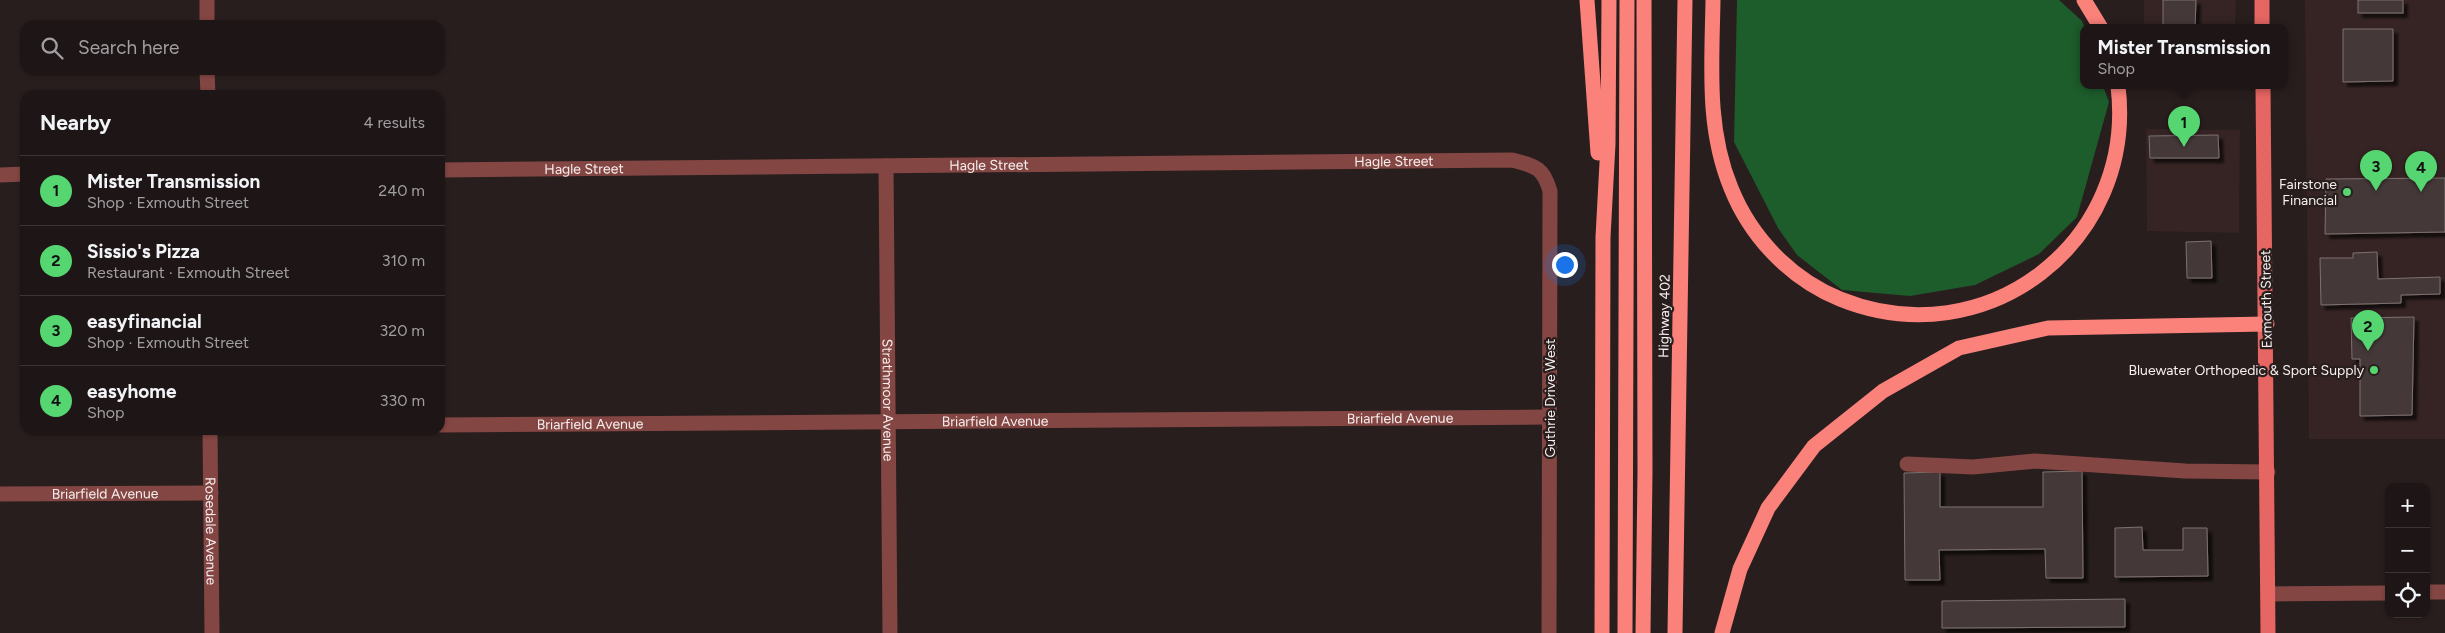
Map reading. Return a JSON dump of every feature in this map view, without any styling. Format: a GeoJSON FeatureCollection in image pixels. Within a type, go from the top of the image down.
{"type":"FeatureCollection","features":[{"type":"Feature","properties":{"kind":"highway"},"geometry":{"type":"LineString","coordinates":[[1587,0],[1603,237]]}},
{"type":"Feature","properties":{"kind":"highway"},"geometry":{"type":"LineString","coordinates":[[1602,633],[1603,237],[1608,144],[1609,0]]}},
{"type":"Feature","properties":{"kind":"highway"},"geometry":{"type":"LineString","coordinates":[[1625,633],[1627,0]]}},
{"type":"Feature","properties":{"kind":"highway"},"geometry":{"type":"LineString","coordinates":[[1643,633],[1645,471],[1644,0]]}},
{"type":"Feature","properties":{"kind":"highway","name":"Highway 402"},"geometry":{"type":"LineString","coordinates":[[1674,633],[1685,0]]}},
{"type":"Feature","properties":{"kind":"highway"},"geometry":{"type":"LineString","coordinates":[[1713,0],[1713,116],[1722,165],[1731,190],[1756,232],[1787,267],[1827,293],[1874,310],[1920,316],[1946,314],[1976,307],[2004,297],[2051,266],[2088,224],[2111,171],[2118,139],[2120,104],[2118,89]]}},
{"type":"Feature","properties":{"kind":"highway"},"geometry":{"type":"LineString","coordinates":[[2084,0],[2099,24]]}},
{"type":"Feature","properties":{"kind":"highway"},"geometry":{"type":"LineString","coordinates":[[1722,633],[1740,569],[1768,508],[1814,446],[1884,391],[1959,348],[2048,328],[2267,324]]}},
{"type":"Feature","properties":{"kind":"main road"},"geometry":{"type":"LineString","coordinates":[[2262,0],[2262,24]]}},
{"type":"Feature","properties":{"kind":"main road","name":"Exmouth Street"},"geometry":{"type":"LineString","coordinates":[[2263,89],[2267,324],[2268,633]]}},
{"type":"Feature","properties":{"kind":"street"},"geometry":{"type":"LineString","coordinates":[[207,0],[207,20]]}},
{"type":"Feature","properties":{"kind":"street"},"geometry":{"type":"LineString","coordinates":[[208,75],[208,90]]}},
{"type":"Feature","properties":{"kind":"street","name":"Hagle Street"},"geometry":{"type":"LineString","coordinates":[[445,170],[1512,160],[1537,166]]}},
{"type":"Feature","properties":{"kind":"street","name":"Strathmoor Avenue"},"geometry":{"type":"LineString","coordinates":[[886,166],[890,633]]}},
{"type":"Feature","properties":{"kind":"street","name":"Guthrie Drive West"},"geometry":{"type":"LineString","coordinates":[[1537,166],[1547,180],[1550,191],[1549,633]]}},
{"type":"Feature","properties":{"kind":"street"},"geometry":{"type":"LineString","coordinates":[[0,175],[20,174]]}},
{"type":"Feature","properties":{"kind":"street","name":"Briarfield Avenue"},"geometry":{"type":"LineString","coordinates":[[445,425],[1550,417]]}},
{"type":"Feature","properties":{"kind":"street","name":"Rosedale Avenue"},"geometry":{"type":"LineString","coordinates":[[210,435],[212,633]]}},
{"type":"Feature","properties":{"kind":"street"},"geometry":{"type":"LineString","coordinates":[[1907,464],[1973,466],[2036,461],[2185,471],[2268,472]]}},
{"type":"Feature","properties":{"kind":"street","name":"Briarfield Avenue"},"geometry":{"type":"LineString","coordinates":[[0,494],[211,493]]}},
{"type":"Feature","properties":{"kind":"street"},"geometry":{"type":"LineString","coordinates":[[2430,592],[2445,592]]}},
{"type":"Feature","properties":{"kind":"street"},"geometry":{"type":"LineString","coordinates":[[2269,594],[2385,593]]}},
{"type":"Feature","properties":{"kind":"shaded area"},"geometry":{"type":"Polygon","coordinates":[[[2144,0],[2236,0],[2235,24],[2144,24],[2144,0]]]}},
{"type":"Feature","properties":{"kind":"shaded area"},"geometry":{"type":"Polygon","coordinates":[[[2305,0],[2445,0],[2445,439],[2309,439],[2305,0]]]}},
{"type":"Feature","properties":{"kind":"shaded area"},"geometry":{"type":"Polygon","coordinates":[[[2146,129],[2240,130],[2239,233],[2147,231],[2146,129]]]}},
{"type":"Feature","properties":{"kind":"green space"},"geometry":{"type":"Polygon","coordinates":[[[1737,0],[2059,0],[2083,24],[2080,24],[2080,89],[2104,89],[2109,102],[2077,217],[2039,254],[1975,285],[1910,296],[1842,290],[1797,255],[1778,228],[1734,142],[1737,0]]]}},
{"type":"Feature","properties":{"kind":"building"},"geometry":{"type":"Polygon","coordinates":[[[2163,0],[2196,0],[2195,24],[2163,24],[2163,0]]]}},
{"type":"Feature","properties":{"kind":"building"},"geometry":{"type":"Polygon","coordinates":[[[2358,0],[2403,0],[2403,13],[2358,13],[2358,0]]]}},
{"type":"Feature","properties":{"kind":"building"},"geometry":{"type":"Polygon","coordinates":[[[2343,29],[2393,29],[2393,81],[2343,82],[2343,29]]]}},
{"type":"Feature","properties":{"kind":"building"},"geometry":{"type":"Polygon","coordinates":[[[2218,135],[2219,158],[2150,158],[2149,136],[2218,135]]]}},
{"type":"Feature","properties":{"kind":"building"},"geometry":{"type":"Polygon","coordinates":[[[2445,178],[2445,232],[2325,234],[2326,179],[2445,178]]]}},
{"type":"Feature","properties":{"kind":"building"},"geometry":{"type":"Polygon","coordinates":[[[2211,241],[2212,278],[2187,278],[2186,242],[2211,241]]]}},
{"type":"Feature","properties":{"kind":"building"},"geometry":{"type":"Polygon","coordinates":[[[2377,252],[2378,279],[2440,277],[2440,294],[2401,295],[2401,303],[2321,305],[2320,258],[2353,258],[2353,253],[2377,252]]]}},
{"type":"Feature","properties":{"kind":"building"},"geometry":{"type":"Polygon","coordinates":[[[2414,317],[2412,415],[2360,416],[2360,359],[2352,359],[2351,318],[2414,317]]]}},
{"type":"Feature","properties":{"kind":"building"},"geometry":{"type":"Polygon","coordinates":[[[2082,471],[2083,578],[2046,578],[2045,549],[1939,550],[1940,580],[1905,580],[1904,473],[1940,472],[1940,507],[2043,507],[2043,472],[2082,471]]]}},
{"type":"Feature","properties":{"kind":"building"},"geometry":{"type":"Polygon","coordinates":[[[2142,527],[2143,550],[2183,550],[2183,528],[2207,528],[2208,576],[2115,577],[2115,528],[2142,527]]]}},
{"type":"Feature","properties":{"kind":"building"},"geometry":{"type":"Polygon","coordinates":[[[2125,599],[2125,627],[1942,628],[1942,601],[2125,599]]]}},
{"type":"Feature","properties":{"kind":"place","name":"Mister Transmission"},"geometry":{"type":"Point","coordinates":[2184,147]}},
{"type":"Feature","properties":{"kind":"place","name":"easyfinancial"},"geometry":{"type":"Point","coordinates":[2376,191]}},
{"type":"Feature","properties":{"kind":"place","name":"Fairstone Financial"},"geometry":{"type":"Point","coordinates":[2347,192]}},
{"type":"Feature","properties":{"kind":"place","name":"easyhome"},"geometry":{"type":"Point","coordinates":[2421,192]}},
{"type":"Feature","properties":{"kind":"place","name":"Sissio's Pizza"},"geometry":{"type":"Point","coordinates":[2368,351]}},
{"type":"Feature","properties":{"kind":"place","name":"Bluewater Orthopedic & Sport Supply"},"geometry":{"type":"Point","coordinates":[2374,370]}}]}
